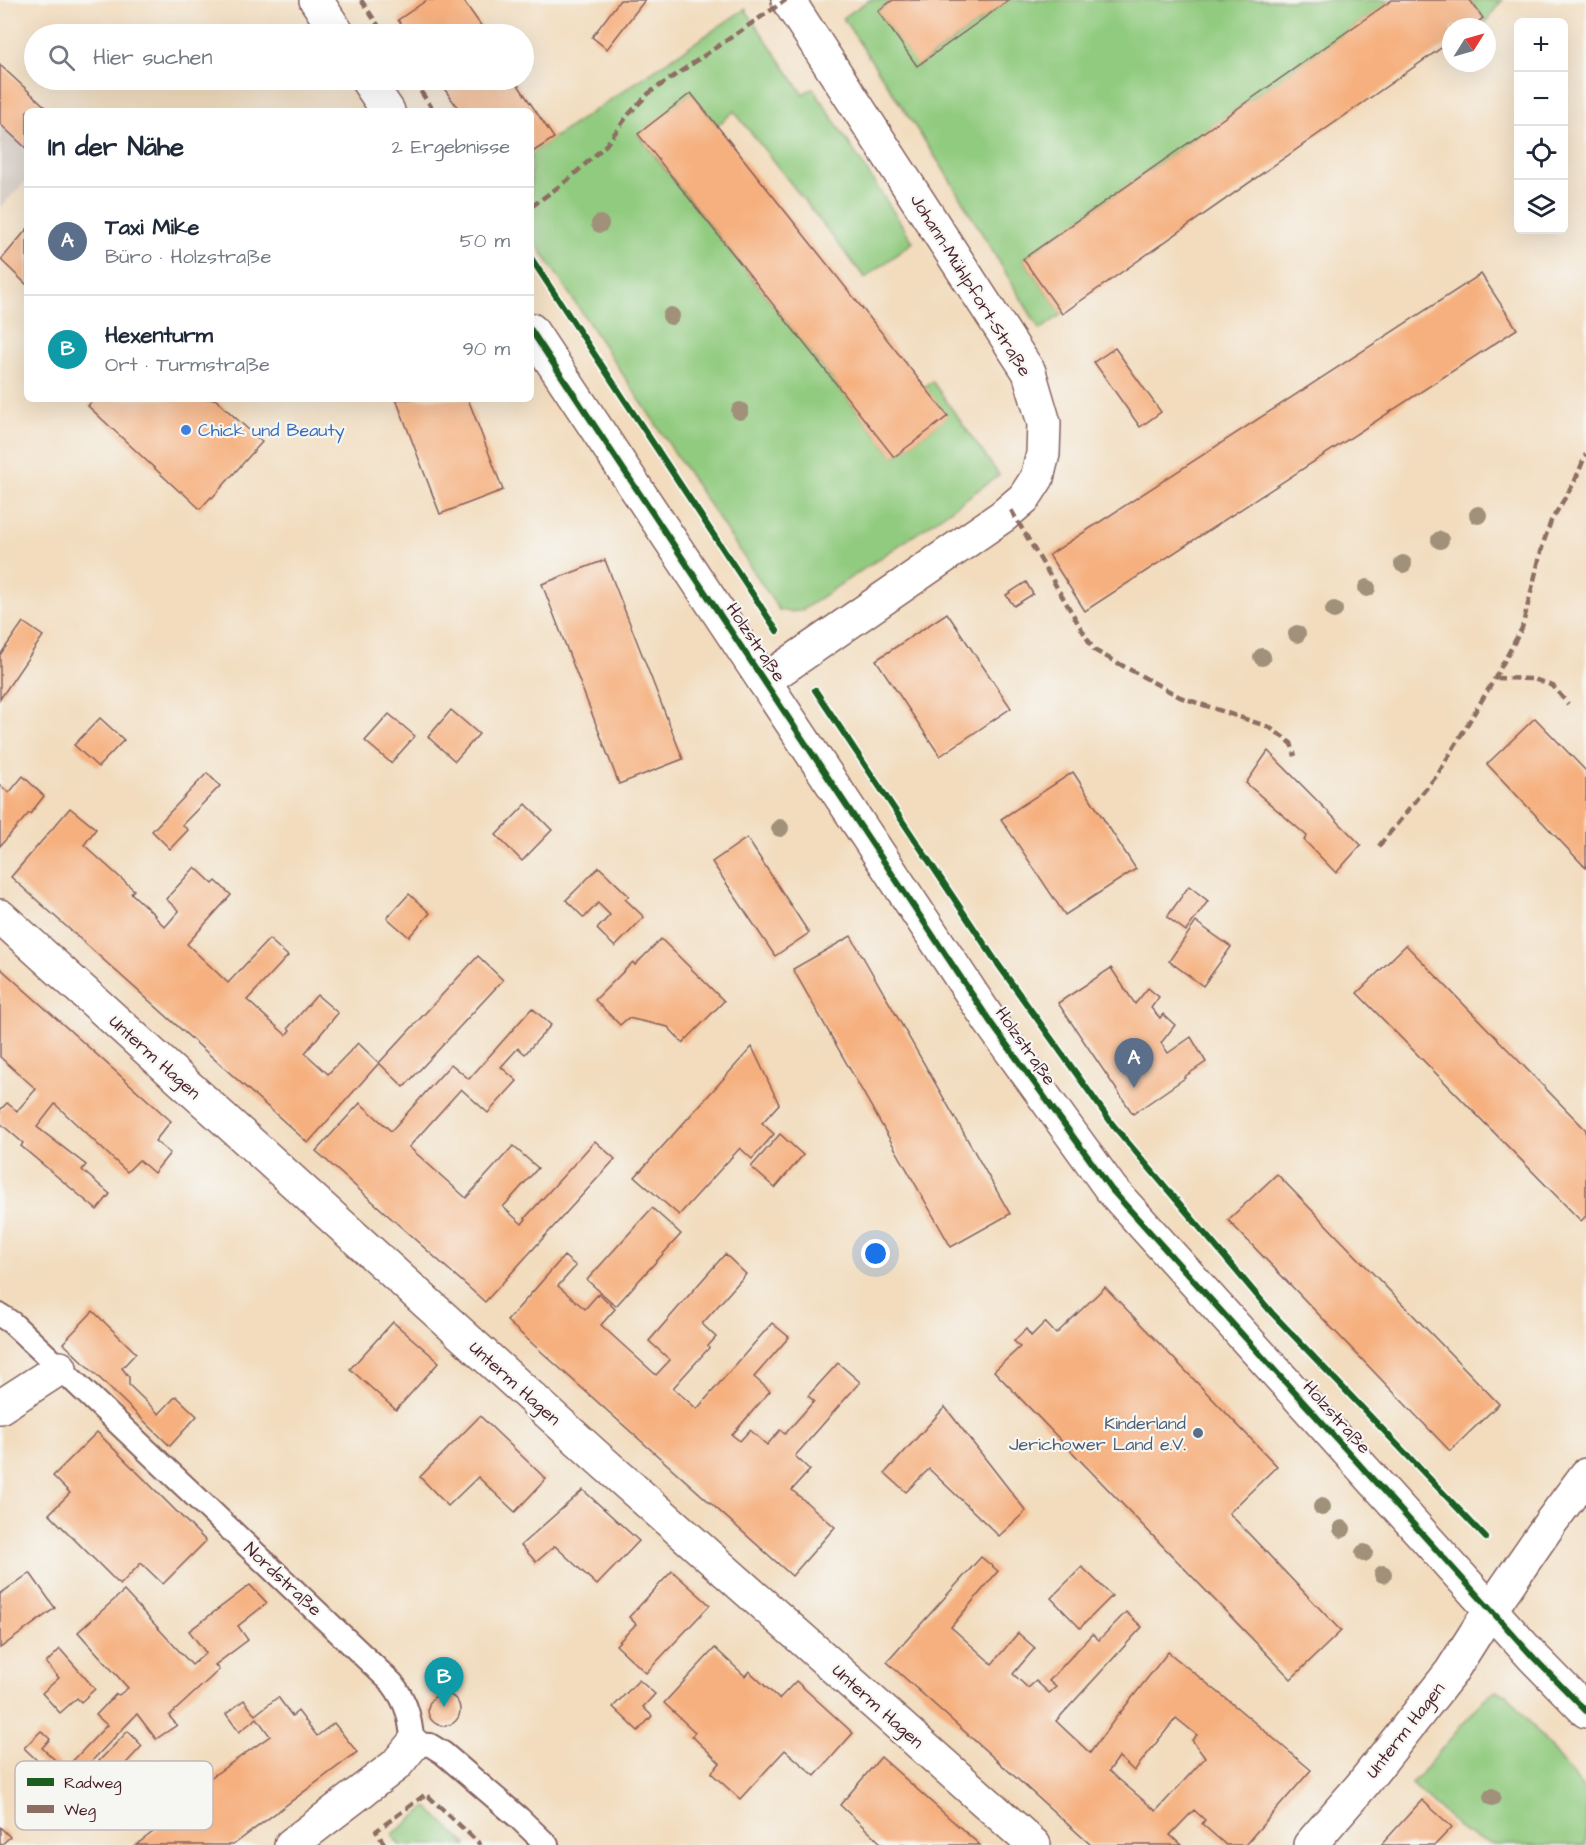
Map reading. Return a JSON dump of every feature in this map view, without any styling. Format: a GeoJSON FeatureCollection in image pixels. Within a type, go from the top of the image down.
{"type":"FeatureCollection","features":[{"type":"Feature","properties":{"kind":"street"},"geometry":{"type":"LineString","coordinates":[[316,0],[332,24]]}},
{"type":"Feature","properties":{"kind":"street","name":"Johann-Mühlpfort-Straße"},"geometry":{"type":"LineString","coordinates":[[764,681],[1003,516],[1024,498],[1037,478],[1043,454],[1044,423],[1029,372],[788,0]]}},
{"type":"Feature","properties":{"kind":"street"},"geometry":{"type":"LineString","coordinates":[[374,90],[386,108]]}},
{"type":"Feature","properties":{"kind":"street","name":"Holzstraße"},"geometry":{"type":"LineString","coordinates":[[534,335],[991,1023],[1111,1190],[1534,1658],[1586,1711]]}},
{"type":"Feature","properties":{"kind":"street","name":"Unterm Hagen"},"geometry":{"type":"LineString","coordinates":[[0,916],[597,1457],[1034,1845]]}},
{"type":"Feature","properties":{"kind":"street"},"geometry":{"type":"LineString","coordinates":[[0,1407],[60,1368]]}},
{"type":"Feature","properties":{"kind":"street","name":"Unterm Hagen"},"geometry":{"type":"LineString","coordinates":[[1310,1845],[1362,1785],[1446,1677],[1551,1522],[1586,1476]]}},
{"type":"Feature","properties":{"kind":"street"},"geometry":{"type":"LineString","coordinates":[[291,1845],[396,1765],[413,1744]]}},
{"type":"Feature","properties":{"kind":"lane","name":"Nordstraße"},"geometry":{"type":"LineString","coordinates":[[0,1315],[12,1323],[60,1368],[392,1683],[403,1697],[410,1715],[413,1744]]}},
{"type":"Feature","properties":{"kind":"lane"},"geometry":{"type":"LineString","coordinates":[[413,1744],[430,1745],[443,1753],[547,1845]]}},
{"type":"Feature","properties":{"kind":"shaded area"},"geometry":{"type":"Polygon","coordinates":[[[0,65],[25,108],[24,183],[0,208],[0,65]]]}},
{"type":"Feature","properties":{"kind":"green space"},"geometry":{"type":"Polygon","coordinates":[[[869,0],[893,0],[878,11],[918,66],[1009,0],[1392,0],[1023,259],[1062,314],[1040,330],[942,167],[843,18],[869,0]]]}},
{"type":"Feature","properties":{"kind":"green space"},"geometry":{"type":"Polygon","coordinates":[[[1470,0],[1502,0],[1489,18],[1482,18],[1470,0]]]}},
{"type":"Feature","properties":{"kind":"green space"},"geometry":{"type":"Polygon","coordinates":[[[745,9],[803,94],[813,88],[913,242],[865,278],[734,111],[717,126],[691,93],[638,135],[894,457],[947,416],[924,387],[932,381],[999,475],[802,610],[791,612],[779,610],[534,241],[534,151],[745,9]]]}},
{"type":"Feature","properties":{"kind":"green space"},"geometry":{"type":"Polygon","coordinates":[[[1496,1691],[1507,1694],[1586,1792],[1586,1845],[1495,1845],[1465,1833],[1412,1784],[1484,1699],[1496,1691]]]}},
{"type":"Feature","properties":{"kind":"green space"},"geometry":{"type":"Polygon","coordinates":[[[427,1807],[467,1845],[399,1845],[392,1835],[427,1807]]]}},
{"type":"Feature","properties":{"kind":"building"},"geometry":{"type":"Polygon","coordinates":[[[427,0],[463,0],[480,24],[401,24],[398,20],[427,0]]]}},
{"type":"Feature","properties":{"kind":"building"},"geometry":{"type":"Polygon","coordinates":[[[620,0],[645,0],[607,49],[592,37],[620,0]]]}},
{"type":"Feature","properties":{"kind":"building"},"geometry":{"type":"Polygon","coordinates":[[[893,0],[1009,0],[917,66],[878,11],[893,0]]]}},
{"type":"Feature","properties":{"kind":"building"},"geometry":{"type":"Polygon","coordinates":[[[1392,0],[1470,0],[1483,18],[1442,18],[1442,47],[1062,314],[1023,259],[1392,0]]]}},
{"type":"Feature","properties":{"kind":"building"},"geometry":{"type":"Polygon","coordinates":[[[0,65],[24,87],[24,90],[27,90],[47,108],[24,108],[24,146],[0,124],[0,65]]]}},
{"type":"Feature","properties":{"kind":"building"},"geometry":{"type":"Polygon","coordinates":[[[445,90],[521,90],[534,108],[458,108],[445,90]]]}},
{"type":"Feature","properties":{"kind":"building"},"geometry":{"type":"Polygon","coordinates":[[[691,93],[948,416],[894,457],[638,134],[691,93]]]}},
{"type":"Feature","properties":{"kind":"building"},"geometry":{"type":"Polygon","coordinates":[[[534,109],[554,138],[534,151],[534,109]]]}},
{"type":"Feature","properties":{"kind":"building"},"geometry":{"type":"Polygon","coordinates":[[[24,233],[24,282],[1,260],[24,233]]]}},
{"type":"Feature","properties":{"kind":"building"},"geometry":{"type":"Polygon","coordinates":[[[1481,274],[1517,329],[1085,611],[1049,555],[1481,274]]]}},
{"type":"Feature","properties":{"kind":"building"},"geometry":{"type":"Polygon","coordinates":[[[1115,348],[1161,412],[1140,427],[1094,362],[1115,348]]]}},
{"type":"Feature","properties":{"kind":"building"},"geometry":{"type":"Polygon","coordinates":[[[91,402],[218,402],[262,442],[200,509],[88,406],[91,402]]]}},
{"type":"Feature","properties":{"kind":"building"},"geometry":{"type":"Polygon","coordinates":[[[397,402],[469,402],[503,490],[440,514],[397,402]]]}},
{"type":"Feature","properties":{"kind":"building"},"geometry":{"type":"Polygon","coordinates":[[[605,560],[683,759],[619,784],[542,584],[605,560]]]}},
{"type":"Feature","properties":{"kind":"building"},"geometry":{"type":"Polygon","coordinates":[[[1026,582],[1033,594],[1014,606],[1006,595],[1026,582]]]}},
{"type":"Feature","properties":{"kind":"building"},"geometry":{"type":"Polygon","coordinates":[[[947,613],[1011,708],[940,756],[876,660],[947,613]]]}},
{"type":"Feature","properties":{"kind":"building"},"geometry":{"type":"Polygon","coordinates":[[[23,622],[43,636],[0,699],[0,655],[23,622]]]}},
{"type":"Feature","properties":{"kind":"building"},"geometry":{"type":"Polygon","coordinates":[[[451,710],[479,734],[455,761],[428,737],[451,710]]]}},
{"type":"Feature","properties":{"kind":"building"},"geometry":{"type":"Polygon","coordinates":[[[389,714],[415,736],[391,763],[365,741],[389,714]]]}},
{"type":"Feature","properties":{"kind":"building"},"geometry":{"type":"Polygon","coordinates":[[[100,718],[124,740],[98,767],[74,745],[100,718]]]}},
{"type":"Feature","properties":{"kind":"building"},"geometry":{"type":"Polygon","coordinates":[[[1535,718],[1586,771],[1586,868],[1487,764],[1535,718]]]}},
{"type":"Feature","properties":{"kind":"building"},"geometry":{"type":"Polygon","coordinates":[[[1268,751],[1361,845],[1336,873],[1304,840],[1307,836],[1246,783],[1268,751]]]}},
{"type":"Feature","properties":{"kind":"building"},"geometry":{"type":"Polygon","coordinates":[[[1073,772],[1136,869],[1065,915],[1001,819],[1073,772]]]}},
{"type":"Feature","properties":{"kind":"building"},"geometry":{"type":"Polygon","coordinates":[[[207,773],[220,786],[182,825],[188,830],[170,849],[152,831],[207,773]]]}},
{"type":"Feature","properties":{"kind":"building"},"geometry":{"type":"Polygon","coordinates":[[[23,776],[44,796],[0,846],[0,785],[9,793],[23,776]]]}},
{"type":"Feature","properties":{"kind":"building"},"geometry":{"type":"Polygon","coordinates":[[[526,804],[552,830],[522,861],[496,835],[526,804]]]}},
{"type":"Feature","properties":{"kind":"building"},"geometry":{"type":"Polygon","coordinates":[[[70,808],[96,829],[84,845],[134,890],[131,893],[165,927],[179,911],[166,899],[195,867],[213,884],[216,881],[231,895],[187,944],[228,983],[269,939],[288,956],[247,1000],[286,1035],[290,1030],[288,1028],[317,995],[338,1013],[305,1053],[328,1074],[358,1043],[379,1063],[308,1143],[11,877],[70,808]]]}},
{"type":"Feature","properties":{"kind":"building"},"geometry":{"type":"Polygon","coordinates":[[[747,838],[809,933],[775,956],[712,862],[747,838]]]}},
{"type":"Feature","properties":{"kind":"building"},"geometry":{"type":"Polygon","coordinates":[[[599,867],[629,896],[625,899],[644,917],[615,947],[597,929],[610,915],[598,903],[584,918],[566,900],[599,867]]]}},
{"type":"Feature","properties":{"kind":"building"},"geometry":{"type":"Polygon","coordinates":[[[1189,886],[1208,901],[1186,931],[1167,917],[1189,886]]]}},
{"type":"Feature","properties":{"kind":"building"},"geometry":{"type":"Polygon","coordinates":[[[409,894],[430,913],[409,937],[387,918],[409,894]]]}},
{"type":"Feature","properties":{"kind":"building"},"geometry":{"type":"Polygon","coordinates":[[[1196,922],[1231,947],[1203,986],[1169,961],[1196,922]]]}},
{"type":"Feature","properties":{"kind":"building"},"geometry":{"type":"Polygon","coordinates":[[[851,936],[1010,1214],[951,1247],[793,969],[851,936]]]}},
{"type":"Feature","properties":{"kind":"building"},"geometry":{"type":"Polygon","coordinates":[[[661,939],[724,1001],[683,1043],[668,1027],[628,1018],[620,1025],[595,1000],[633,962],[635,965],[661,939]]]}},
{"type":"Feature","properties":{"kind":"building"},"geometry":{"type":"Polygon","coordinates":[[[1406,945],[1586,1130],[1586,1216],[1581,1221],[1357,993],[1406,945]]]}},
{"type":"Feature","properties":{"kind":"building"},"geometry":{"type":"Polygon","coordinates":[[[478,956],[503,980],[404,1087],[379,1063],[478,956]]]}},
{"type":"Feature","properties":{"kind":"building"},"geometry":{"type":"Polygon","coordinates":[[[0,968],[171,1121],[155,1141],[170,1153],[154,1173],[139,1160],[127,1172],[55,1104],[37,1127],[86,1165],[82,1170],[110,1194],[97,1210],[21,1146],[23,1143],[0,1123],[0,1110],[7,1103],[17,1111],[36,1089],[0,1057],[0,968]]]}},
{"type":"Feature","properties":{"kind":"building"},"geometry":{"type":"Polygon","coordinates":[[[1111,968],[1135,1004],[1148,988],[1159,997],[1151,1008],[1160,1018],[1163,1014],[1175,1025],[1161,1043],[1168,1053],[1191,1037],[1206,1062],[1133,1114],[1058,1003],[1111,968]]]}},
{"type":"Feature","properties":{"kind":"building"},"geometry":{"type":"Polygon","coordinates":[[[532,1008],[551,1025],[525,1054],[518,1048],[501,1067],[517,1081],[488,1113],[461,1089],[409,1147],[466,1198],[513,1146],[538,1168],[503,1207],[522,1224],[595,1141],[615,1159],[485,1302],[316,1151],[360,1103],[391,1131],[451,1064],[469,1079],[532,1008]]]}},
{"type":"Feature","properties":{"kind":"building"},"geometry":{"type":"Polygon","coordinates":[[[752,1047],[779,1104],[762,1123],[774,1134],[752,1159],[740,1148],[679,1215],[635,1177],[752,1047]]]}},
{"type":"Feature","properties":{"kind":"building"},"geometry":{"type":"Polygon","coordinates":[[[780,1134],[803,1155],[775,1188],[751,1167],[780,1134]]]}},
{"type":"Feature","properties":{"kind":"building"},"geometry":{"type":"Polygon","coordinates":[[[1277,1174],[1499,1404],[1450,1451],[1228,1220],[1277,1174]]]}},
{"type":"Feature","properties":{"kind":"building"},"geometry":{"type":"Polygon","coordinates":[[[652,1208],[681,1234],[616,1306],[587,1280],[652,1208]]]}},
{"type":"Feature","properties":{"kind":"building"},"geometry":{"type":"Polygon","coordinates":[[[725,1254],[746,1274],[702,1324],[716,1337],[673,1388],[697,1409],[772,1323],[789,1337],[754,1377],[770,1391],[732,1435],[740,1441],[750,1430],[767,1445],[780,1430],[785,1434],[814,1401],[808,1396],[838,1363],[860,1382],[795,1456],[810,1470],[792,1490],[835,1527],[792,1576],[507,1321],[564,1256],[576,1266],[558,1286],[585,1309],[599,1293],[615,1309],[601,1325],[656,1375],[670,1360],[649,1341],[725,1254]]]}},
{"type":"Feature","properties":{"kind":"building"},"geometry":{"type":"Polygon","coordinates":[[[1105,1287],[1277,1466],[1229,1513],[1341,1631],[1291,1679],[994,1371],[1020,1347],[1014,1341],[1026,1329],[1031,1336],[1045,1322],[1056,1334],[1105,1287]]]}},
{"type":"Feature","properties":{"kind":"building"},"geometry":{"type":"Polygon","coordinates":[[[93,1311],[136,1353],[122,1368],[129,1377],[129,1385],[159,1414],[176,1396],[197,1416],[170,1446],[63,1343],[93,1311]]]}},
{"type":"Feature","properties":{"kind":"building"},"geometry":{"type":"Polygon","coordinates":[[[393,1322],[439,1362],[396,1410],[350,1369],[393,1322]]]}},
{"type":"Feature","properties":{"kind":"building"},"geometry":{"type":"Polygon","coordinates":[[[945,1407],[1026,1511],[999,1536],[929,1469],[906,1492],[885,1473],[945,1407]]]}},
{"type":"Feature","properties":{"kind":"building"},"geometry":{"type":"Polygon","coordinates":[[[480,1416],[546,1479],[515,1512],[478,1477],[448,1506],[420,1477],[480,1416]]]}},
{"type":"Feature","properties":{"kind":"building"},"geometry":{"type":"Polygon","coordinates":[[[97,1432],[206,1541],[163,1584],[141,1563],[120,1585],[49,1514],[70,1493],[53,1476],[97,1432]]]}},
{"type":"Feature","properties":{"kind":"building"},"geometry":{"type":"Polygon","coordinates":[[[583,1490],[639,1541],[597,1585],[555,1546],[536,1562],[521,1545],[583,1490]]]}},
{"type":"Feature","properties":{"kind":"building"},"geometry":{"type":"Polygon","coordinates":[[[981,1557],[998,1571],[951,1627],[992,1664],[1018,1633],[1035,1648],[1013,1674],[1028,1688],[1036,1681],[1049,1693],[1056,1687],[1049,1681],[1092,1634],[1099,1640],[1126,1612],[1142,1627],[1056,1721],[1090,1753],[1168,1652],[1311,1770],[1245,1845],[1226,1845],[1202,1824],[1205,1820],[1194,1810],[1170,1835],[1181,1845],[1091,1845],[887,1662],[981,1557]],[[1176,1718],[1134,1771],[1119,1757],[1109,1771],[1156,1811],[1205,1758],[1192,1740],[1197,1735],[1176,1718]]]}},
{"type":"Feature","properties":{"kind":"building"},"geometry":{"type":"Polygon","coordinates":[[[1082,1567],[1112,1596],[1080,1628],[1051,1598],[1082,1567]]]}},
{"type":"Feature","properties":{"kind":"building"},"geometry":{"type":"Polygon","coordinates":[[[672,1571],[710,1605],[646,1673],[616,1645],[636,1624],[629,1617],[672,1571]]]}},
{"type":"Feature","properties":{"kind":"building"},"geometry":{"type":"Polygon","coordinates":[[[30,1573],[55,1608],[0,1648],[0,1594],[30,1573]]]}},
{"type":"Feature","properties":{"kind":"building"},"geometry":{"type":"Polygon","coordinates":[[[250,1585],[267,1603],[238,1626],[248,1640],[215,1665],[219,1670],[169,1716],[177,1725],[156,1739],[137,1714],[92,1761],[73,1761],[107,1725],[96,1715],[116,1694],[119,1695],[128,1688],[78,1632],[124,1591],[192,1665],[206,1653],[189,1631],[250,1585]]]}},
{"type":"Feature","properties":{"kind":"building"},"geometry":{"type":"Polygon","coordinates":[[[715,1648],[745,1676],[749,1671],[779,1699],[796,1681],[853,1733],[815,1776],[785,1750],[740,1799],[711,1773],[720,1763],[692,1736],[695,1732],[664,1703],[715,1648]]]}},
{"type":"Feature","properties":{"kind":"building"},"geometry":{"type":"Polygon","coordinates":[[[60,1649],[95,1689],[81,1702],[77,1698],[60,1713],[42,1693],[59,1678],[46,1663],[60,1649]]]}},
{"type":"Feature","properties":{"kind":"building"},"geometry":{"type":"Polygon","coordinates":[[[639,1680],[655,1694],[643,1707],[652,1716],[638,1731],[613,1707],[639,1680]]]}},
{"type":"Feature","properties":{"kind":"building"},"geometry":{"type":"Polygon","coordinates":[[[444,1694],[455,1699],[460,1710],[455,1721],[444,1726],[433,1721],[428,1710],[433,1699],[444,1694]]]}},
{"type":"Feature","properties":{"kind":"building"},"geometry":{"type":"Polygon","coordinates":[[[278,1697],[292,1716],[298,1711],[317,1736],[334,1723],[357,1752],[233,1845],[136,1845],[156,1830],[213,1830],[213,1776],[270,1736],[257,1718],[239,1732],[226,1714],[244,1700],[255,1715],[278,1697]]]}},
{"type":"Feature","properties":{"kind":"building"},"geometry":{"type":"Polygon","coordinates":[[[41,1731],[50,1739],[42,1748],[56,1761],[38,1761],[24,1748],[41,1731]]]}},
{"type":"Feature","properties":{"kind":"building"},"geometry":{"type":"Polygon","coordinates":[[[128,1731],[142,1746],[128,1761],[99,1761],[128,1731]]]}},
{"type":"Feature","properties":{"kind":"building"},"geometry":{"type":"Polygon","coordinates":[[[881,1757],[980,1845],[883,1845],[840,1805],[881,1757]]]}},
{"type":"Feature","properties":{"kind":"building"},"geometry":{"type":"Polygon","coordinates":[[[1422,1800],[1452,1827],[1435,1845],[1381,1845],[1422,1800]]]}},
{"type":"Feature","properties":{"kind":"building"},"geometry":{"type":"Polygon","coordinates":[[[0,1827],[10,1837],[1,1845],[0,1845],[0,1827]]]}},
{"type":"Feature","properties":{"kind":"marked path"},"geometry":{"type":"LineString","coordinates":[[361,0],[377,24]]}},
{"type":"Feature","properties":{"kind":"marked path"},"geometry":{"type":"LineString","coordinates":[[534,205],[569,179],[606,145],[629,114],[649,93],[786,0]]}},
{"type":"Feature","properties":{"kind":"marked path"},"geometry":{"type":"LineString","coordinates":[[420,90],[432,108]]}},
{"type":"Feature","properties":{"kind":"marked path"},"geometry":{"type":"LineString","coordinates":[[1379,846],[1438,774],[1522,628],[1551,521],[1574,483],[1586,454]]}},
{"type":"Feature","properties":{"kind":"marked path"},"geometry":{"type":"LineString","coordinates":[[1011,510],[1094,650],[1180,697],[1269,727],[1291,743],[1295,756]]}},
{"type":"Feature","properties":{"kind":"marked path"},"geometry":{"type":"LineString","coordinates":[[1495,678],[1534,679],[1553,686],[1568,704]]}},
{"type":"Feature","properties":{"kind":"marked path"},"geometry":{"type":"LineString","coordinates":[[385,1845],[376,1831],[426,1794],[481,1845]]}},
{"type":"Feature","properties":{"kind":"cycle path"},"geometry":{"type":"LineString","coordinates":[[534,263],[777,631]]}},
{"type":"Feature","properties":{"kind":"cycle path"},"geometry":{"type":"LineString","coordinates":[[534,335],[991,1023],[1111,1189],[1534,1658],[1586,1711]]}},
{"type":"Feature","properties":{"kind":"cycle path"},"geometry":{"type":"LineString","coordinates":[[815,690],[995,960],[1113,1125],[1272,1313],[1486,1538]]}},
{"type":"Feature","properties":{"kind":"place","name":"Chick und Beauty"},"geometry":{"type":"Point","coordinates":[186,430]}},
{"type":"Feature","properties":{"kind":"place","name":"Taxi Mike"},"geometry":{"type":"Point","coordinates":[1134,1088]}},
{"type":"Feature","properties":{"kind":"place","name":"Kinderland Jerichower Land e.V."},"geometry":{"type":"Point","coordinates":[1198,1433]}},
{"type":"Feature","properties":{"kind":"place","name":"Hexenturm"},"geometry":{"type":"Point","coordinates":[444,1707]}}]}
